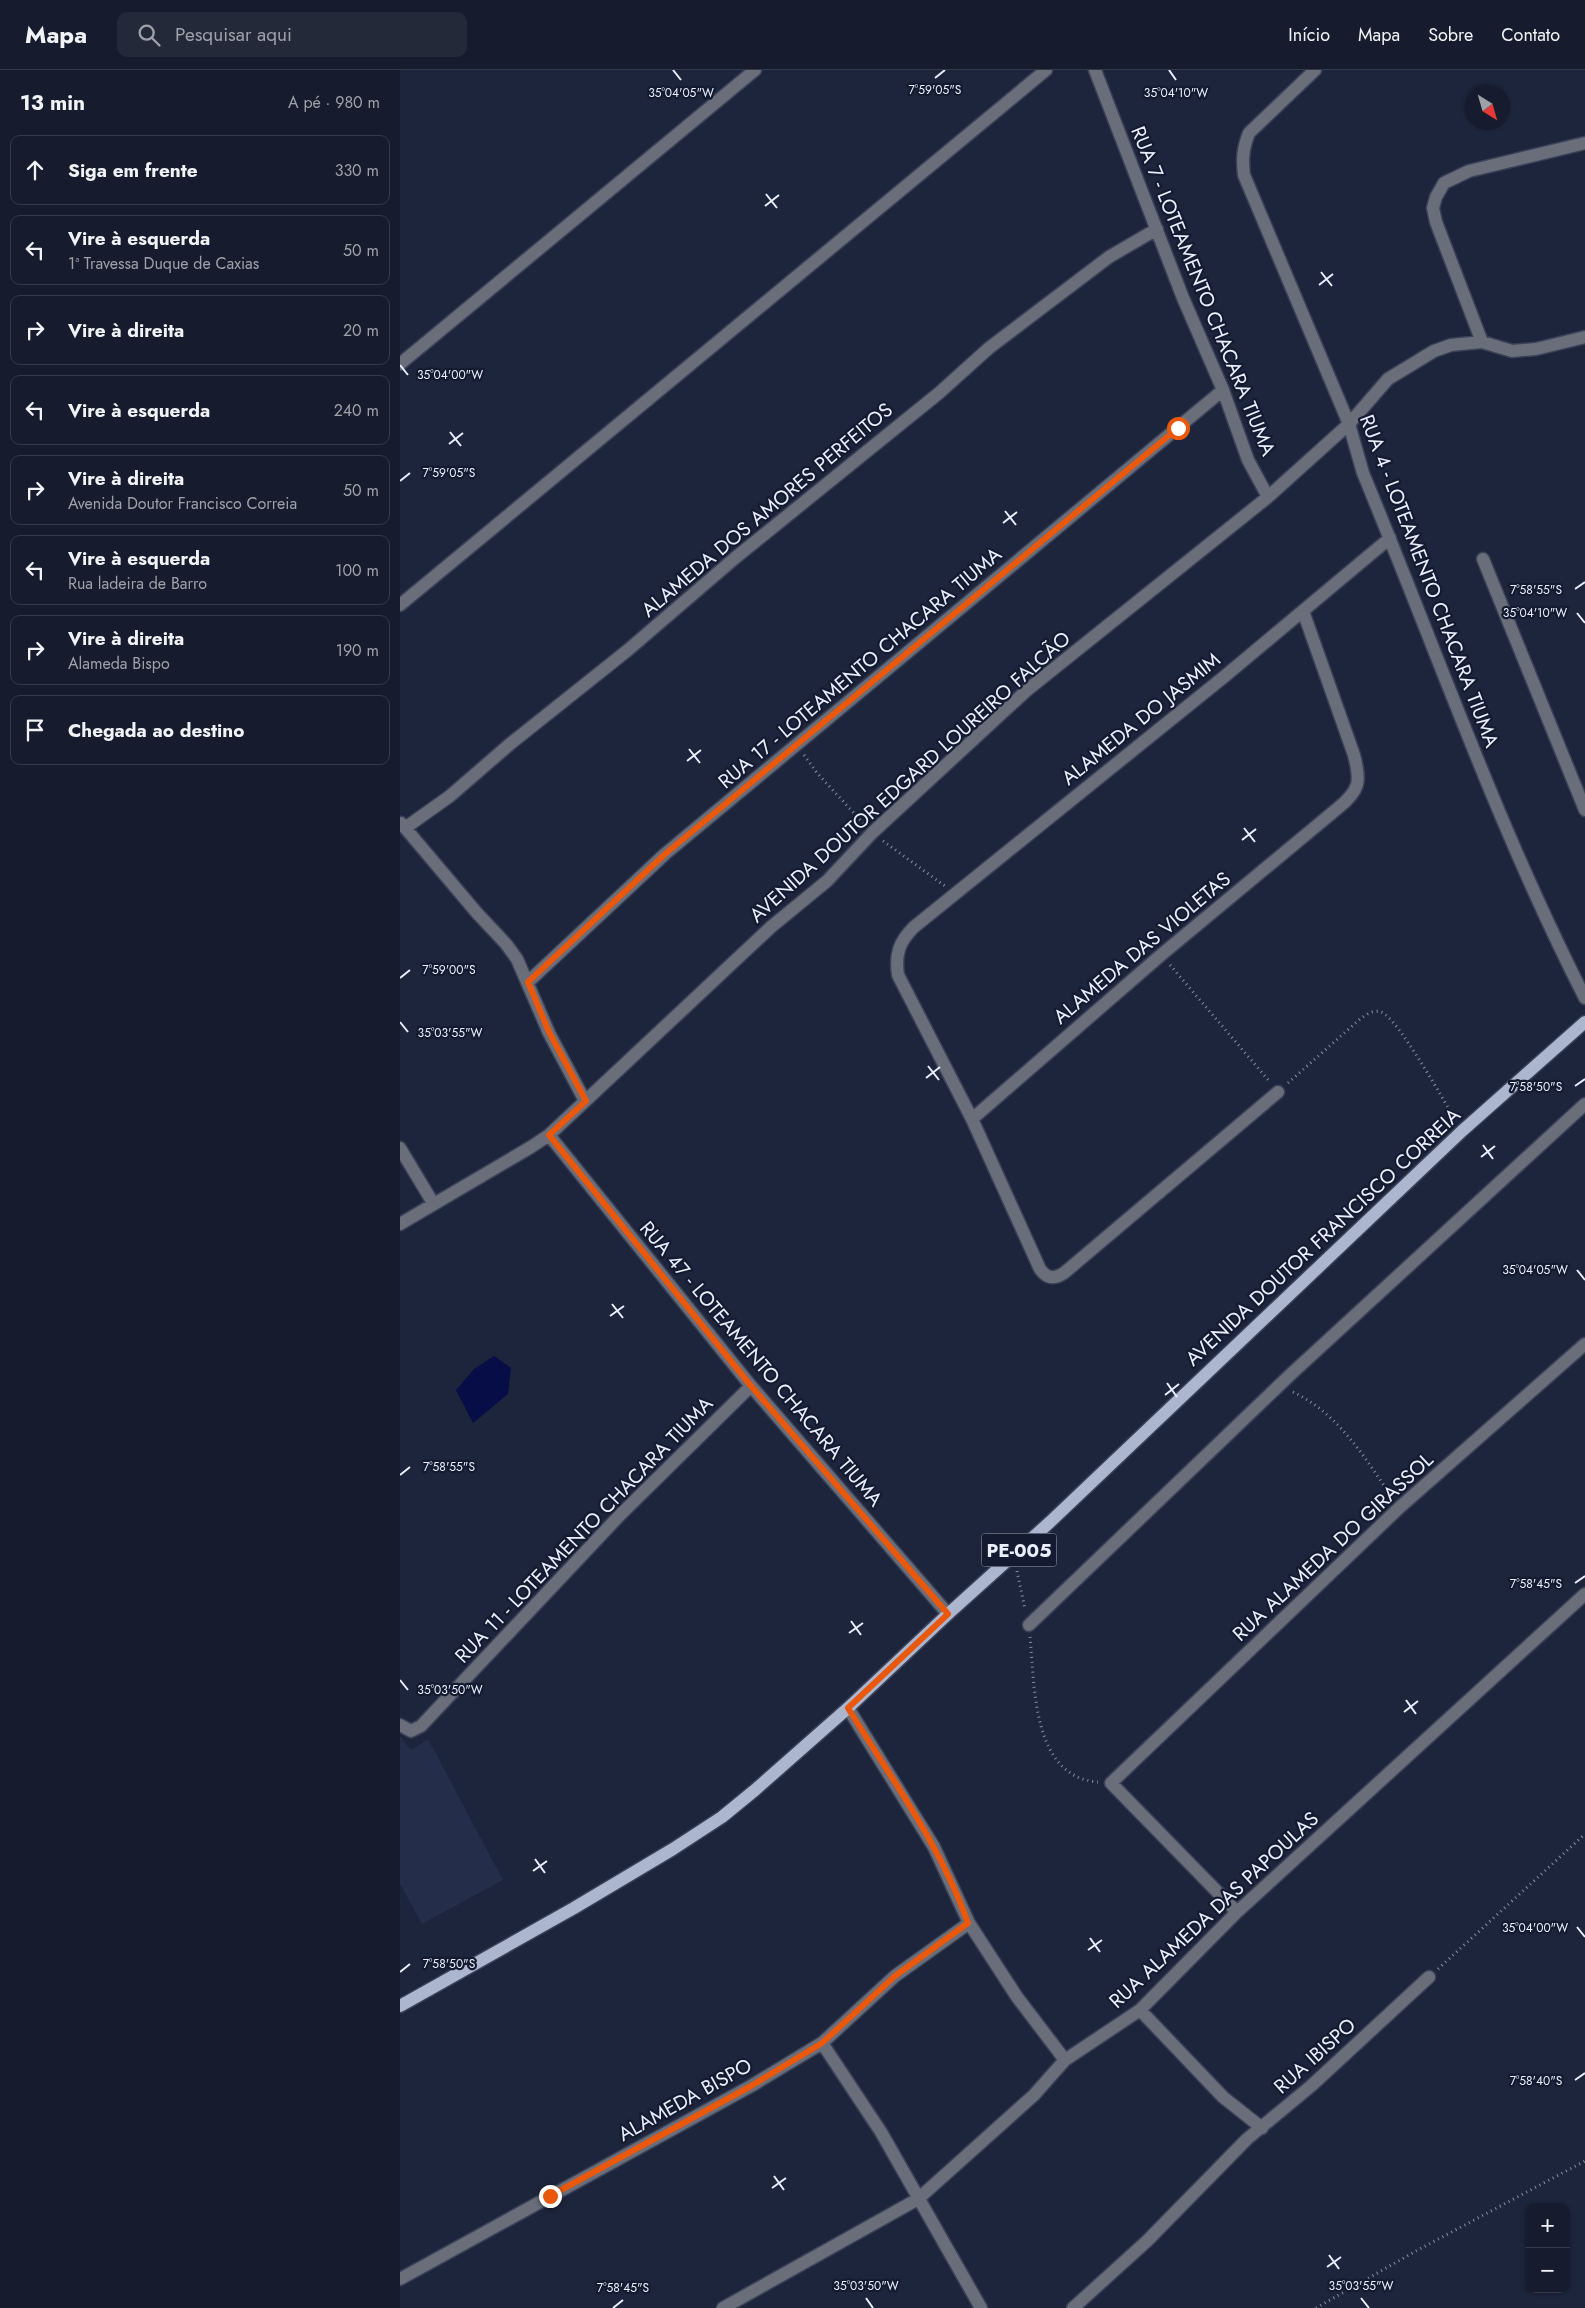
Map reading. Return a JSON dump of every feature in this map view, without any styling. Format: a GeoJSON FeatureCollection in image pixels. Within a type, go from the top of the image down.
{"type":"FeatureCollection","features":[{"type":"Feature","properties":{"kind":"main road","name":"AVENIDA DOUTOR FRANCISCO CORREIA"},"geometry":{"type":"LineString","coordinates":[[400,2006],[574,1908],[722,1817],[848,1708],[1011,1557],[1462,1131],[1585,1022]]}},
{"type":"Feature","properties":{"kind":"street"},"geometry":{"type":"LineString","coordinates":[[400,364],[755,70]]}},
{"type":"Feature","properties":{"kind":"street"},"geometry":{"type":"LineString","coordinates":[[400,605],[1046,70]]}},
{"type":"Feature","properties":{"kind":"street","name":"RUA 7 - LOTEAMENTO CHACARA TIUMA"},"geometry":{"type":"LineString","coordinates":[[1095,70],[1187,307],[1223,390],[1248,460],[1268,497]]}},
{"type":"Feature","properties":{"kind":"street"},"geometry":{"type":"LineString","coordinates":[[1303,75],[1315,70]]}},
{"type":"Feature","properties":{"kind":"street","name":"RUA 4 - LOTEAMENTO CHACARA TIUMA"},"geometry":{"type":"LineString","coordinates":[[1303,75],[1249,133],[1242,159],[1244,175],[1349,424],[1363,473],[1498,812],[1547,924],[1585,998]]}},
{"type":"Feature","properties":{"kind":"street"},"geometry":{"type":"LineString","coordinates":[[1482,342],[1436,222],[1433,208],[1439,190],[1444,183],[1469,172],[1585,144]]}},
{"type":"Feature","properties":{"kind":"street","name":"ALAMEDA DOS AMORES PERFEITOS"},"geometry":{"type":"LineString","coordinates":[[402,825],[450,796],[510,744],[628,650],[735,558],[939,393],[989,348],[1109,257],[1158,229]]}},
{"type":"Feature","properties":{"kind":"street","name":"AVENIDA DOUTOR EDGARD LOUREIRO FALCÃO"},"geometry":{"type":"LineString","coordinates":[[400,1224],[549,1135],[771,927],[827,882],[872,833],[1026,691],[1268,497],[1349,424],[1388,379],[1434,351],[1451,345],[1482,342],[1512,351],[1536,349],[1585,336]]}},
{"type":"Feature","properties":{"kind":"street","name":"RUA 17 - LOTEAMENTO CHACARA TIUMA"},"geometry":{"type":"LineString","coordinates":[[528,982],[665,854],[1223,390]]}},
{"type":"Feature","properties":{"kind":"street","name":"ALAMEDA DO JASMIM"},"geometry":{"type":"LineString","coordinates":[[1278,1092],[1064,1273],[1056,1278],[1051,1278],[1040,1269],[972,1119],[898,975],[896,957],[901,942],[914,927],[1390,538]]}},
{"type":"Feature","properties":{"kind":"street"},"geometry":{"type":"LineString","coordinates":[[1483,559],[1585,810]]}},
{"type":"Feature","properties":{"kind":"street","name":"ALAMEDA DAS VIOLETAS"},"geometry":{"type":"LineString","coordinates":[[972,1119],[1160,955],[1355,792],[1360,776],[1302,611]]}},
{"type":"Feature","properties":{"kind":"street"},"geometry":{"type":"LineString","coordinates":[[402,825],[506,944],[528,982],[549,1032],[586,1101]]}},
{"type":"Feature","properties":{"kind":"street"},"geometry":{"type":"LineString","coordinates":[[1029,1624],[1280,1385],[1585,1104]]}},
{"type":"Feature","properties":{"kind":"street","name":"RUA 47 - LOTEAMENTO CHACARA TIUMA"},"geometry":{"type":"LineString","coordinates":[[549,1135],[751,1386],[948,1614]]}},
{"type":"Feature","properties":{"kind":"street"},"geometry":{"type":"LineString","coordinates":[[400,1148],[433,1203]]}},
{"type":"Feature","properties":{"kind":"street","name":"RUA ALAMEDA DO GIRASSOL"},"geometry":{"type":"LineString","coordinates":[[1111,1782],[1400,1508],[1585,1344]]}},
{"type":"Feature","properties":{"kind":"street","name":"RUA 11 - LOTEAMENTO CHACARA TIUMA"},"geometry":{"type":"LineString","coordinates":[[400,1725],[411,1731],[421,1726],[620,1516],[751,1386]]}},
{"type":"Feature","properties":{"kind":"street","name":"RUA ALAMEDA DAS PAPOULAS"},"geometry":{"type":"LineString","coordinates":[[723,2308],[918,2199],[1034,2095],[1065,2060],[1140,2010],[1237,1912],[1585,1594]]}},
{"type":"Feature","properties":{"kind":"street"},"geometry":{"type":"LineString","coordinates":[[848,1708],[934,1847],[960,1900],[968,1923],[1017,1997],[1065,2060]]}},
{"type":"Feature","properties":{"kind":"street"},"geometry":{"type":"LineString","coordinates":[[1111,1782],[1237,1912]]}},
{"type":"Feature","properties":{"kind":"street","name":"ALAMEDA BISPO"},"geometry":{"type":"LineString","coordinates":[[400,2279],[751,2086],[822,2043],[895,1976],[968,1923]]}},
{"type":"Feature","properties":{"kind":"street","name":"RUA IBISPO"},"geometry":{"type":"LineString","coordinates":[[1072,2308],[1147,2241],[1248,2139],[1311,2086],[1429,1977]]}},
{"type":"Feature","properties":{"kind":"street"},"geometry":{"type":"LineString","coordinates":[[1140,2010],[1223,2097],[1262,2128]]}},
{"type":"Feature","properties":{"kind":"street"},"geometry":{"type":"LineString","coordinates":[[822,2043],[881,2132],[981,2308]]}},
{"type":"Feature","properties":{"kind":"path"},"geometry":{"type":"LineString","coordinates":[[1160,955],[1278,1092],[1360,1018],[1379,1011],[1387,1015],[1406,1039],[1462,1131]]}},
{"type":"Feature","properties":{"kind":"path"},"geometry":{"type":"LineString","coordinates":[[1280,1385],[1303,1396],[1336,1421],[1348,1434],[1400,1508]]}},
{"type":"Feature","properties":{"kind":"path"},"geometry":{"type":"LineString","coordinates":[[1011,1557],[1029,1624],[1040,1726],[1045,1740],[1054,1756],[1066,1770],[1084,1780],[1111,1782]]}},
{"type":"Feature","properties":{"kind":"path"},"geometry":{"type":"LineString","coordinates":[[1429,1977],[1585,1834]]}},
{"type":"Feature","properties":{"kind":"path"},"geometry":{"type":"LineString","coordinates":[[1316,2308],[1416,2251],[1585,2161]]}},
{"type":"Feature","properties":{"kind":"shaded area"},"geometry":{"type":"Polygon","coordinates":[[[494,1356],[511,1368],[508,1394],[473,1423],[456,1390],[474,1369],[494,1356]]]}},
{"type":"Feature","properties":{"kind":"shaded area"},"geometry":{"type":"Polygon","coordinates":[[[400,1736],[411,1750],[428,1739],[503,1880],[422,1924],[400,1884],[400,1736]]]}},
{"type":"Feature","properties":{"kind":"route"},"geometry":{"type":"LineString","coordinates":[[550,2196],[751,2086],[822,2043],[895,1976],[968,1923],[960,1900],[934,1847],[848,1708],[948,1614],[751,1386],[549,1135],[586,1101],[549,1032],[528,982],[665,854],[1178,428]]}}]}
